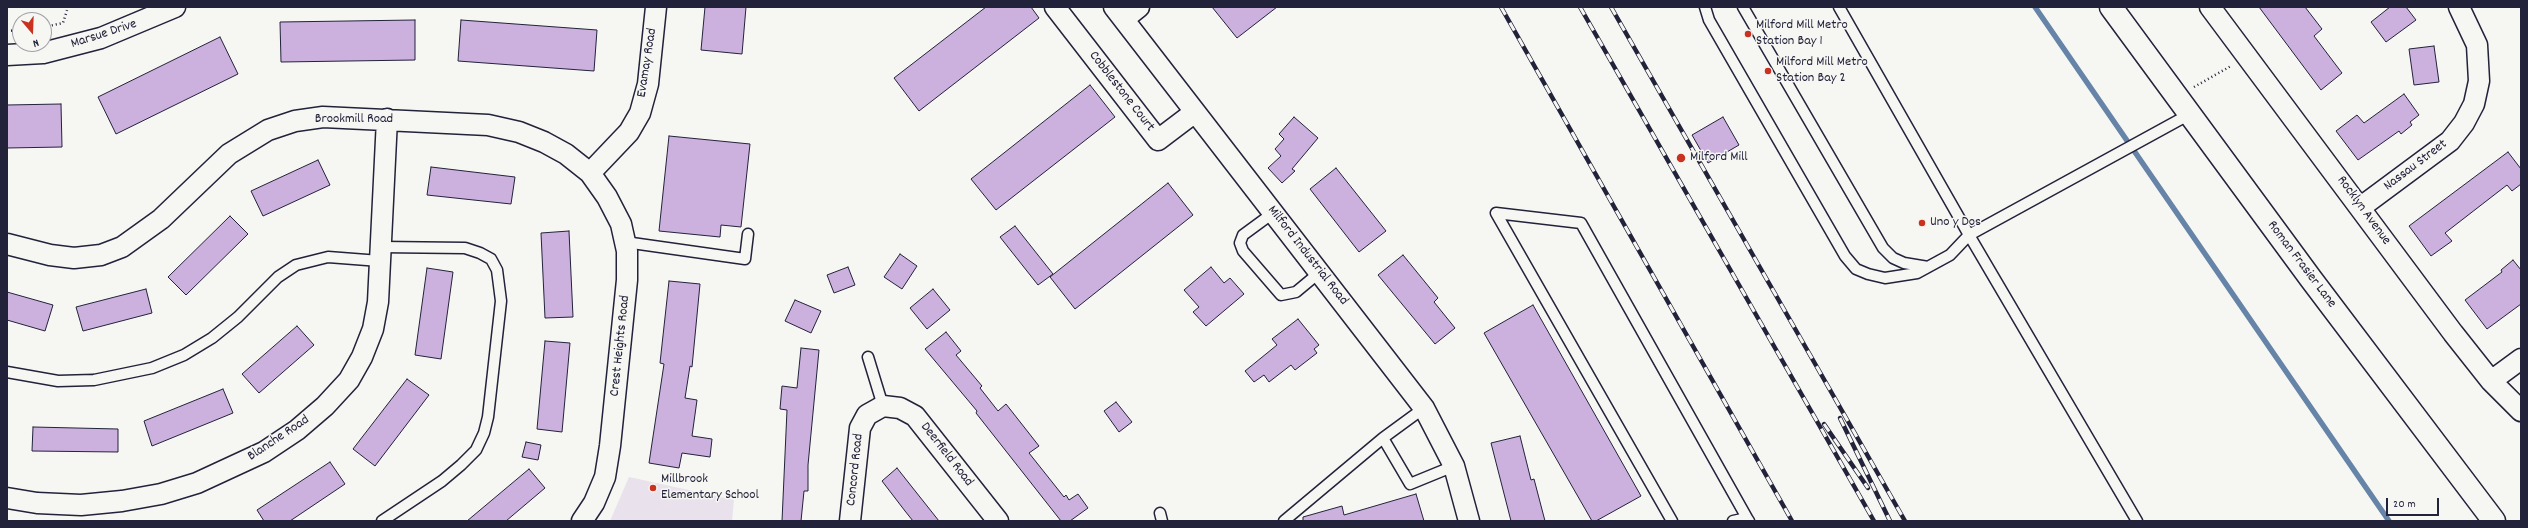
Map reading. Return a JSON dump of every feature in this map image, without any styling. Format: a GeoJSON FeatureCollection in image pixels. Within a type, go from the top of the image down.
{"type":"FeatureCollection","features":[{"type":"Feature","properties":{"kind":"street","name":"Marsue Drive"},"geometry":{"type":"LineString","coordinates":[[7,55],[43,52],[101,38],[175,7]]}},
{"type":"Feature","properties":{"kind":"street","name":"Evamay Road"},"geometry":{"type":"LineString","coordinates":[[590,173],[629,132],[640,113],[648,84],[656,7]]}},
{"type":"Feature","properties":{"kind":"street","name":"Cobblestone Court"},"geometry":{"type":"LineString","coordinates":[[1055,7],[1158,140],[1195,112]]}},
{"type":"Feature","properties":{"kind":"street"},"geometry":{"type":"LineString","coordinates":[[1119,13],[1139,7]]}},
{"type":"Feature","properties":{"kind":"street","name":"Roman Frasier Lane"},"geometry":{"type":"LineString","coordinates":[[2111,7],[2494,521]]}},
{"type":"Feature","properties":{"kind":"street","name":"Rocklyn Avenue"},"geometry":{"type":"LineString","coordinates":[[2210,7],[2361,207],[2453,333],[2491,381],[2521,411]]}},
{"type":"Feature","properties":{"kind":"street","name":"Nassau Street"},"geometry":{"type":"LineString","coordinates":[[2361,207],[2450,141],[2464,123],[2474,104],[2479,81],[2477,45],[2459,7]]}},
{"type":"Feature","properties":{"kind":"street","name":"Milford Industrial Road"},"geometry":{"type":"LineString","coordinates":[[1119,13],[1424,408],[1454,466],[1469,521]]}},
{"type":"Feature","properties":{"kind":"street","name":"Brookmill Road"},"geometry":{"type":"LineString","coordinates":[[7,244],[50,255],[74,258],[101,255],[122,247],[143,234],[229,154],[268,130],[295,121],[323,117],[488,125],[519,132],[544,142],[566,154],[590,173]]}},
{"type":"Feature","properties":{"kind":"street","name":"Blanche Road"},"geometry":{"type":"LineString","coordinates":[[7,498],[37,503],[66,504],[122,501],[161,494],[197,484],[264,452],[297,430],[325,406],[349,380],[362,357],[373,329],[378,302],[388,119]]}},
{"type":"Feature","properties":{"kind":"street","name":"Crest Heights Road"},"geometry":{"type":"LineString","coordinates":[[582,521],[594,502],[605,477],[610,446],[627,280],[625,242],[621,224],[607,197],[590,173]]}},
{"type":"Feature","properties":{"kind":"street"},"geometry":{"type":"LineString","coordinates":[[2491,381],[2521,359]]}},
{"type":"Feature","properties":{"kind":"street","name":"Concord Road"},"geometry":{"type":"LineString","coordinates":[[850,521],[860,428],[867,415],[883,406]]}},
{"type":"Feature","properties":{"kind":"street","name":"Deerfield Road"},"geometry":{"type":"LineString","coordinates":[[883,406],[900,408],[914,416],[998,521]]}},
{"type":"Feature","properties":{"kind":"lane"},"geometry":{"type":"LineString","coordinates":[[1705,7],[1709,20],[1845,256],[1856,268],[1868,274],[1886,278],[1917,273],[1950,255],[1969,235],[2190,114]]}},
{"type":"Feature","properties":{"kind":"lane"},"geometry":{"type":"LineString","coordinates":[[1743,7],[1883,248],[1893,258],[1904,263],[1928,267]]}},
{"type":"Feature","properties":{"kind":"lane"},"geometry":{"type":"LineString","coordinates":[[1839,7],[1969,235],[2137,521]]}},
{"type":"Feature","properties":{"kind":"lane"},"geometry":{"type":"LineString","coordinates":[[1273,213],[1243,236],[1240,243],[1243,250],[1281,295],[1296,292],[1320,272]]}},
{"type":"Feature","properties":{"kind":"lane"},"geometry":{"type":"LineString","coordinates":[[1672,521],[1496,213],[1581,223],[1748,520],[1733,521]]}},
{"type":"Feature","properties":{"kind":"lane"},"geometry":{"type":"LineString","coordinates":[[625,242],[745,259],[748,234]]}},
{"type":"Feature","properties":{"kind":"lane"},"geometry":{"type":"LineString","coordinates":[[7,372],[58,381],[124,375],[152,368],[184,355],[212,338],[238,317],[278,277],[296,265],[328,257],[465,248],[480,253],[491,259],[497,270],[501,301],[488,417],[484,433],[476,450],[461,465],[442,481],[382,521]]}},
{"type":"Feature","properties":{"kind":"lane"},"geometry":{"type":"LineString","coordinates":[[868,357],[883,406]]}},
{"type":"Feature","properties":{"kind":"lane"},"geometry":{"type":"LineString","coordinates":[[1284,521],[1383,438],[1424,408]]}},
{"type":"Feature","properties":{"kind":"lane"},"geometry":{"type":"LineString","coordinates":[[1383,438],[1410,484],[1454,466]]}},
{"type":"Feature","properties":{"kind":"path"},"geometry":{"type":"LineString","coordinates":[[52,25],[63,23],[68,7]]}},
{"type":"Feature","properties":{"kind":"path"},"geometry":{"type":"LineString","coordinates":[[2191,89],[2232,65]]}},
{"type":"Feature","properties":{"kind":"shaded area","name":"Millbrook Elementary School"},"geometry":{"type":"Polygon","coordinates":[[[629,477],[734,500],[732,521],[610,521],[629,477]]]}},
{"type":"Feature","properties":{"kind":"building"},"geometry":{"type":"Polygon","coordinates":[[[705,7],[746,7],[742,54],[701,50],[705,7]]]}},
{"type":"Feature","properties":{"kind":"building"},"geometry":{"type":"Polygon","coordinates":[[[986,7],[1031,7],[1039,18],[919,111],[894,78],[986,7]]]}},
{"type":"Feature","properties":{"kind":"building"},"geometry":{"type":"Polygon","coordinates":[[[1212,7],[1277,7],[1237,38],[1212,7]]]}},
{"type":"Feature","properties":{"kind":"building"},"geometry":{"type":"Polygon","coordinates":[[[2259,7],[2305,7],[2322,29],[2314,36],[2342,73],[2321,90],[2259,7]]]}},
{"type":"Feature","properties":{"kind":"building"},"geometry":{"type":"Polygon","coordinates":[[[2390,7],[2406,7],[2416,20],[2386,42],[2371,22],[2390,7]]]}},
{"type":"Feature","properties":{"kind":"building"},"geometry":{"type":"Polygon","coordinates":[[[415,20],[415,60],[281,62],[280,22],[415,20]]]}},
{"type":"Feature","properties":{"kind":"building"},"geometry":{"type":"Polygon","coordinates":[[[461,20],[597,30],[594,71],[458,61],[461,20]]]}},
{"type":"Feature","properties":{"kind":"building"},"geometry":{"type":"Polygon","coordinates":[[[220,37],[238,74],[116,134],[98,97],[220,37]]]}},
{"type":"Feature","properties":{"kind":"building"},"geometry":{"type":"Polygon","coordinates":[[[2434,46],[2439,82],[2414,85],[2409,49],[2434,46]]]}},
{"type":"Feature","properties":{"kind":"building"},"geometry":{"type":"Polygon","coordinates":[[[1090,85],[1115,117],[996,210],[971,179],[1090,85]]]}},
{"type":"Feature","properties":{"kind":"building"},"geometry":{"type":"Polygon","coordinates":[[[2404,94],[2419,115],[2410,122],[2412,125],[2401,134],[2399,131],[2358,160],[2336,131],[2357,115],[2364,123],[2404,94]]]}},
{"type":"Feature","properties":{"kind":"building"},"geometry":{"type":"Polygon","coordinates":[[[61,104],[62,147],[7,148],[7,105],[61,104]]]}},
{"type":"Feature","properties":{"kind":"building"},"geometry":{"type":"Polygon","coordinates":[[[1294,117],[1318,138],[1292,169],[1295,171],[1282,183],[1268,168],[1281,156],[1275,149],[1284,139],[1279,134],[1294,117]]]}},
{"type":"Feature","properties":{"kind":"building"},"geometry":{"type":"Polygon","coordinates":[[[1723,117],[1739,145],[1708,163],[1692,135],[1723,117]]]}},
{"type":"Feature","properties":{"kind":"building"},"geometry":{"type":"Polygon","coordinates":[[[669,136],[750,144],[741,227],[721,225],[720,237],[659,231],[669,136]]]}},
{"type":"Feature","properties":{"kind":"building"},"geometry":{"type":"Polygon","coordinates":[[[2508,152],[2521,169],[2521,184],[2512,191],[2507,185],[2445,233],[2452,241],[2431,256],[2409,226],[2508,152]]]}},
{"type":"Feature","properties":{"kind":"building"},"geometry":{"type":"Polygon","coordinates":[[[318,160],[330,185],[263,216],[251,191],[318,160]]]}},
{"type":"Feature","properties":{"kind":"building"},"geometry":{"type":"Polygon","coordinates":[[[431,167],[515,177],[511,204],[427,195],[431,167]]]}},
{"type":"Feature","properties":{"kind":"building"},"geometry":{"type":"Polygon","coordinates":[[[1336,168],[1386,231],[1359,252],[1310,189],[1336,168]]]}},
{"type":"Feature","properties":{"kind":"building"},"geometry":{"type":"Polygon","coordinates":[[[1168,183],[1193,215],[1075,309],[1050,277],[1168,183]]]}},
{"type":"Feature","properties":{"kind":"building"},"geometry":{"type":"Polygon","coordinates":[[[230,216],[248,234],[186,295],[168,277],[230,216]]]}},
{"type":"Feature","properties":{"kind":"building"},"geometry":{"type":"Polygon","coordinates":[[[1015,226],[1053,274],[1038,285],[1000,237],[1015,226]]]}},
{"type":"Feature","properties":{"kind":"building"},"geometry":{"type":"Polygon","coordinates":[[[569,231],[573,317],[545,318],[541,233],[569,231]]]}},
{"type":"Feature","properties":{"kind":"building"},"geometry":{"type":"Polygon","coordinates":[[[900,254],[917,266],[902,289],[884,277],[900,254]]]}},
{"type":"Feature","properties":{"kind":"building"},"geometry":{"type":"Polygon","coordinates":[[[1403,255],[1438,298],[1434,302],[1455,328],[1435,344],[1378,275],[1403,255]]]}},
{"type":"Feature","properties":{"kind":"building"},"geometry":{"type":"Polygon","coordinates":[[[2513,260],[2521,270],[2521,304],[2487,329],[2465,300],[2502,272],[2501,270],[2513,260]]]}},
{"type":"Feature","properties":{"kind":"building"},"geometry":{"type":"Polygon","coordinates":[[[848,267],[855,285],[834,293],[827,275],[848,267]]]}},
{"type":"Feature","properties":{"kind":"building"},"geometry":{"type":"Polygon","coordinates":[[[1211,267],[1224,283],[1230,278],[1244,294],[1206,326],[1193,312],[1199,307],[1184,290],[1211,267]]]}},
{"type":"Feature","properties":{"kind":"building"},"geometry":{"type":"Polygon","coordinates":[[[427,268],[453,272],[441,359],[415,355],[427,268]]]}},
{"type":"Feature","properties":{"kind":"building"},"geometry":{"type":"Polygon","coordinates":[[[669,281],[700,284],[692,367],[690,366],[685,398],[697,400],[692,436],[712,439],[710,457],[682,453],[679,468],[649,463],[664,364],[660,363],[669,281]]]}},
{"type":"Feature","properties":{"kind":"building"},"geometry":{"type":"Polygon","coordinates":[[[146,289],[152,313],[83,331],[76,307],[146,289]]]}},
{"type":"Feature","properties":{"kind":"building"},"geometry":{"type":"Polygon","coordinates":[[[933,289],[950,310],[927,329],[910,308],[933,289]]]}},
{"type":"Feature","properties":{"kind":"building"},"geometry":{"type":"Polygon","coordinates":[[[7,292],[53,305],[45,331],[7,320],[7,292]]]}},
{"type":"Feature","properties":{"kind":"building"},"geometry":{"type":"Polygon","coordinates":[[[795,300],[821,311],[811,333],[785,321],[795,300]]]}},
{"type":"Feature","properties":{"kind":"building"},"geometry":{"type":"Polygon","coordinates":[[[1533,305],[1641,496],[1596,521],[1592,521],[1484,333],[1533,305]]]}},
{"type":"Feature","properties":{"kind":"building"},"geometry":{"type":"Polygon","coordinates":[[[1298,319],[1319,345],[1314,349],[1317,353],[1295,370],[1291,365],[1269,382],[1264,375],[1254,382],[1245,371],[1277,345],[1272,339],[1298,319]]]}},
{"type":"Feature","properties":{"kind":"building"},"geometry":{"type":"Polygon","coordinates":[[[297,326],[314,345],[259,393],[242,374],[297,326]]]}},
{"type":"Feature","properties":{"kind":"building"},"geometry":{"type":"Polygon","coordinates":[[[946,332],[961,351],[956,355],[982,386],[980,388],[998,411],[1006,404],[1039,446],[1029,453],[1064,497],[1066,495],[1069,500],[1078,494],[1088,508],[1070,521],[1061,521],[976,413],[977,411],[925,349],[946,332]]]}},
{"type":"Feature","properties":{"kind":"building"},"geometry":{"type":"Polygon","coordinates":[[[545,341],[570,343],[562,432],[537,429],[545,341]]]}},
{"type":"Feature","properties":{"kind":"building"},"geometry":{"type":"Polygon","coordinates":[[[801,348],[819,350],[808,465],[808,491],[804,491],[801,521],[782,521],[787,410],[780,409],[782,386],[797,388],[801,348]]]}},
{"type":"Feature","properties":{"kind":"building"},"geometry":{"type":"Polygon","coordinates":[[[407,379],[429,395],[375,466],[353,449],[407,379]]]}},
{"type":"Feature","properties":{"kind":"building"},"geometry":{"type":"Polygon","coordinates":[[[223,389],[233,413],[152,446],[144,421],[223,389]]]}},
{"type":"Feature","properties":{"kind":"building"},"geometry":{"type":"Polygon","coordinates":[[[1116,402],[1132,422],[1119,432],[1104,411],[1116,402]]]}},
{"type":"Feature","properties":{"kind":"building"},"geometry":{"type":"Polygon","coordinates":[[[33,427],[118,429],[118,452],[32,451],[33,427]]]}},
{"type":"Feature","properties":{"kind":"building"},"geometry":{"type":"Polygon","coordinates":[[[1520,436],[1531,480],[1534,479],[1545,521],[1511,521],[1491,443],[1520,436]]]}},
{"type":"Feature","properties":{"kind":"building"},"geometry":{"type":"Polygon","coordinates":[[[526,442],[541,445],[538,460],[522,457],[526,442]]]}},
{"type":"Feature","properties":{"kind":"building"},"geometry":{"type":"Polygon","coordinates":[[[330,462],[345,484],[290,521],[264,521],[257,510],[330,462]]]}},
{"type":"Feature","properties":{"kind":"building"},"geometry":{"type":"Polygon","coordinates":[[[897,468],[939,521],[913,521],[905,511],[882,481],[897,468]]]}},
{"type":"Feature","properties":{"kind":"building"},"geometry":{"type":"Polygon","coordinates":[[[529,469],[545,488],[506,521],[467,521],[529,469]]]}},
{"type":"Feature","properties":{"kind":"building"},"geometry":{"type":"Polygon","coordinates":[[[1416,494],[1424,521],[1303,521],[1303,517],[1342,506],[1344,515],[1416,494]]]}},
{"type":"Feature","properties":{"kind":"waterway"},"geometry":{"type":"LineString","coordinates":[[2035,7],[2389,521]]}},
{"type":"Feature","properties":{"kind":"railway"},"geometry":{"type":"LineString","coordinates":[[1501,7],[1792,521]]}},
{"type":"Feature","properties":{"kind":"railway"},"geometry":{"type":"LineString","coordinates":[[1580,7],[1874,521]]}},
{"type":"Feature","properties":{"kind":"railway"},"geometry":{"type":"LineString","coordinates":[[1611,7],[1905,521]]}},
{"type":"Feature","properties":{"kind":"railway"},"geometry":{"type":"LineString","coordinates":[[1840,418],[1890,521]]}},
{"type":"Feature","properties":{"kind":"railway"},"geometry":{"type":"LineString","coordinates":[[1824,424],[1868,488]]}},
{"type":"Feature","properties":{"kind":"place","name":"Milford Mill Metro Station Bay 1"},"geometry":{"type":"Point","coordinates":[1748,34]}},
{"type":"Feature","properties":{"kind":"place","name":"Milford Mill Metro Station Bay 2"},"geometry":{"type":"Point","coordinates":[1768,71]}},
{"type":"Feature","properties":{"kind":"place","name":"Milford Mill"},"geometry":{"type":"Point","coordinates":[1681,158]}},
{"type":"Feature","properties":{"kind":"place","name":"Uno y Dos"},"geometry":{"type":"Point","coordinates":[1922,223]}},
{"type":"Feature","properties":{"kind":"place","name":"Millbrook Elementary School"},"geometry":{"type":"Point","coordinates":[653,488]}}]}
